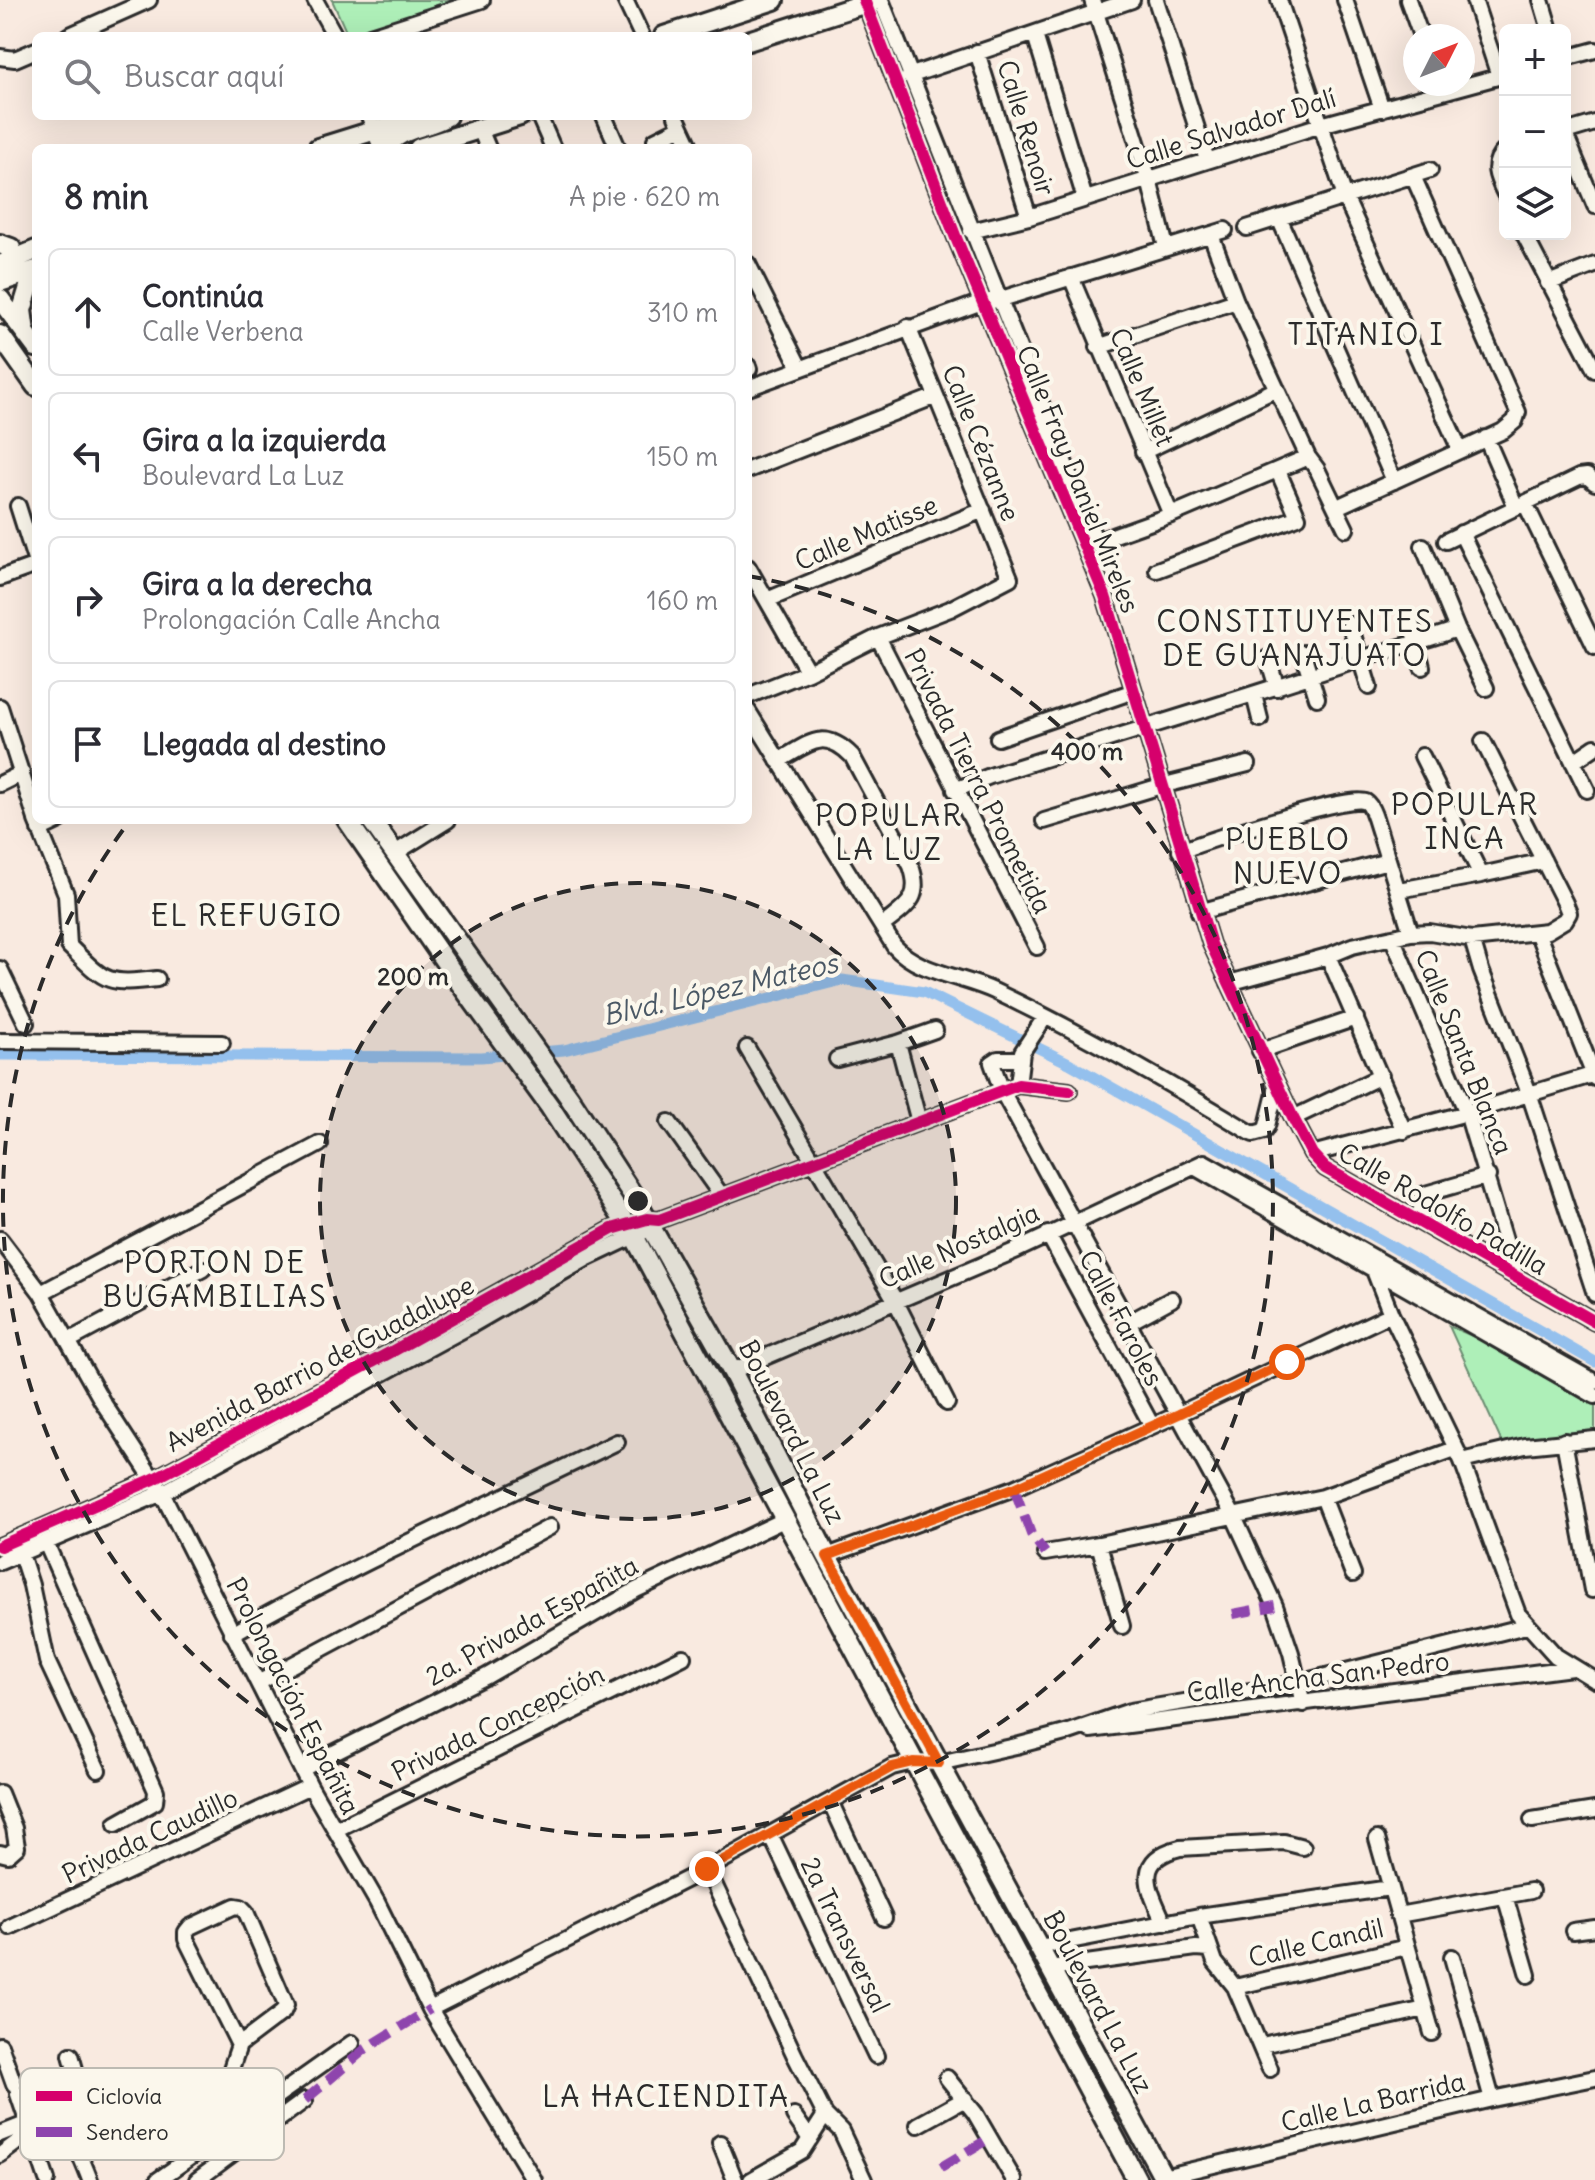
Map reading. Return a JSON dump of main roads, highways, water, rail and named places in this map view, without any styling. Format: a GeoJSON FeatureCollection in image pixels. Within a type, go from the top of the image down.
{"type":"FeatureCollection","features":[{"type":"Feature","properties":{"kind":"main road"},"geometry":{"type":"LineString","coordinates":[[676,32],[774,0]]}},
{"type":"Feature","properties":{"kind":"main road"},"geometry":{"type":"LineString","coordinates":[[752,38],[761,30],[845,0]]}},
{"type":"Feature","properties":{"kind":"main road"},"geometry":{"type":"LineString","coordinates":[[752,40],[871,1]]}},
{"type":"Feature","properties":{"kind":"main road"},"geometry":{"type":"LineString","coordinates":[[378,136],[412,120]]}},
{"type":"Feature","properties":{"kind":"main road"},"geometry":{"type":"LineString","coordinates":[[338,144],[397,135],[441,120]]}},
{"type":"Feature","properties":{"kind":"main road"},"geometry":{"type":"LineString","coordinates":[[433,144],[508,120]]}},
{"type":"Feature","properties":{"kind":"main road"},"geometry":{"type":"LineString","coordinates":[[4,248],[32,241]]}},
{"type":"Feature","properties":{"kind":"main road"},"geometry":{"type":"LineString","coordinates":[[0,265],[32,252]]}},
{"type":"Feature","properties":{"kind":"main road"},"geometry":{"type":"LineString","coordinates":[[0,282],[32,271]]}},
{"type":"Feature","properties":{"kind":"main road"},"geometry":{"type":"LineString","coordinates":[[31,340],[22,310],[32,279]]}},
{"type":"Feature","properties":{"kind":"main road"},"geometry":{"type":"LineString","coordinates":[[0,299],[31,340]]}},
{"type":"Feature","properties":{"kind":"main road"},"geometry":{"type":"LineString","coordinates":[[0,336],[32,380]]}},
{"type":"Feature","properties":{"kind":"main road","name":"Boulevard La Luz"},"geometry":{"type":"LineString","coordinates":[[350,824],[521,1064],[631,1230],[1137,2180]]}},
{"type":"Feature","properties":{"kind":"main road","name":"Boulevard La Luz"},"geometry":{"type":"LineString","coordinates":[[374,824],[569,1097],[653,1222],[827,1556],[1164,2178]]}},
{"type":"Feature","properties":{"kind":"main road"},"geometry":{"type":"LineString","coordinates":[[550,1107],[560,1105],[569,1097]]}},
{"type":"Feature","properties":{"kind":"waterway","name":"Blvd. López Mateos"},"geometry":{"type":"LineString","coordinates":[[0,1055],[481,1057],[564,1050],[842,980],[924,992],[1069,1063],[1595,1362]]}},
{"type":"Feature","properties":{"kind":"district","name":"TITANIO I"},"geometry":{"type":"Point","coordinates":[1366,335]}},
{"type":"Feature","properties":{"kind":"district","name":"CONSTITUYENTES DE GUANAJUATO"},"geometry":{"type":"Point","coordinates":[1295,639]}},
{"type":"Feature","properties":{"kind":"district","name":"POPULAR INCA"},"geometry":{"type":"Point","coordinates":[1465,822]}},
{"type":"Feature","properties":{"kind":"district","name":"POPULAR LA LUZ"},"geometry":{"type":"Point","coordinates":[889,833]}},
{"type":"Feature","properties":{"kind":"district","name":"PUEBLO NUEVO"},"geometry":{"type":"Point","coordinates":[1288,857]}},
{"type":"Feature","properties":{"kind":"district","name":"EL REFUGIO"},"geometry":{"type":"Point","coordinates":[247,916]}},
{"type":"Feature","properties":{"kind":"district","name":"PORTON DE BUGAMBILIAS"},"geometry":{"type":"Point","coordinates":[215,1280]}},
{"type":"Feature","properties":{"kind":"district","name":"LA HACIENDITA"},"geometry":{"type":"Point","coordinates":[666,2097]}}]}
